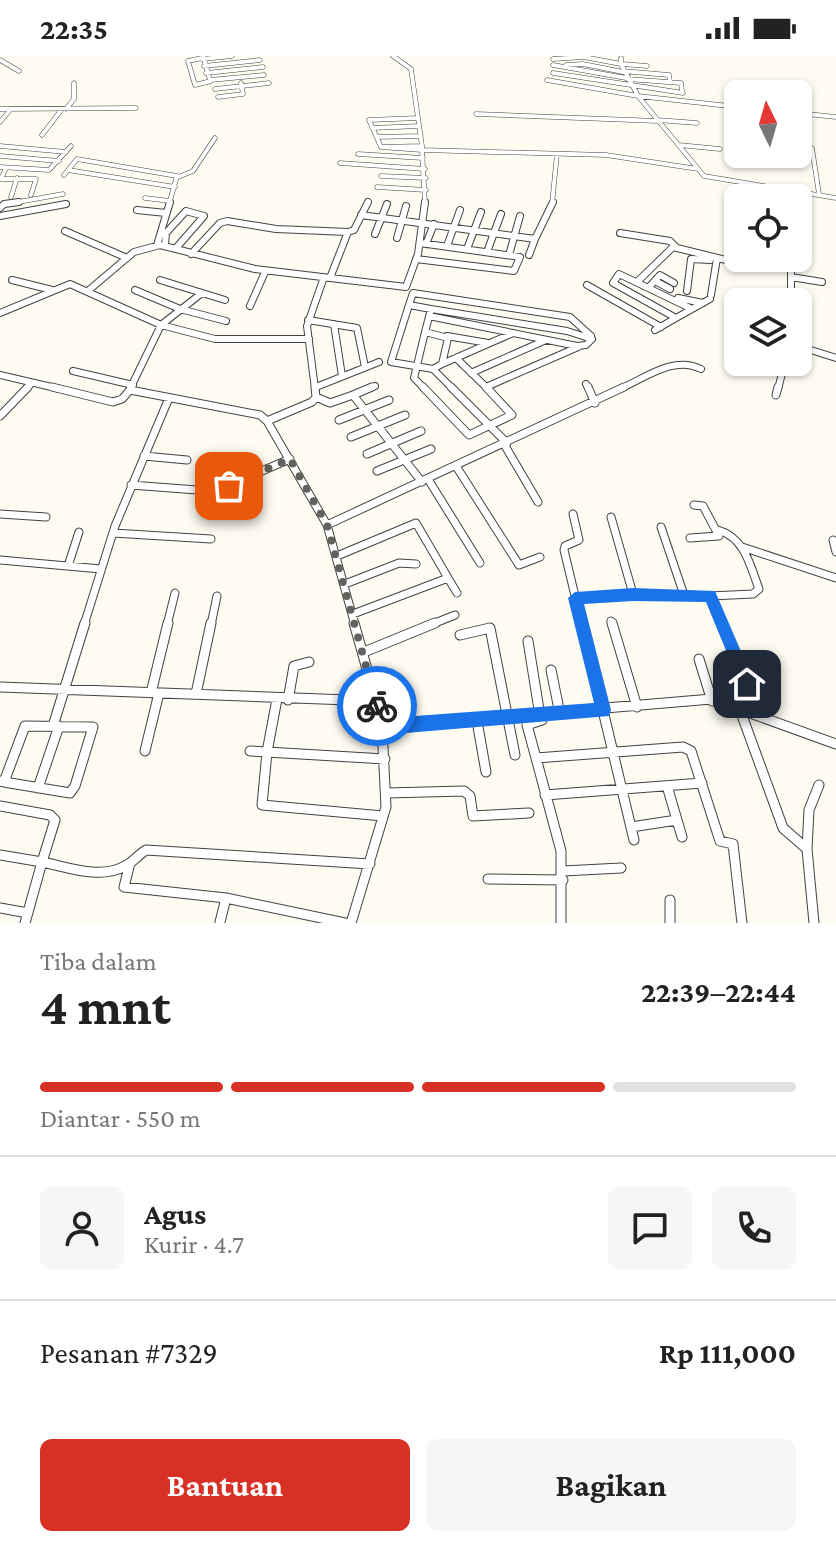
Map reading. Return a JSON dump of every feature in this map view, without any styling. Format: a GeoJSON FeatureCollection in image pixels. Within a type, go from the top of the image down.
{"type":"FeatureCollection","features":[{"type":"Feature","properties":{"kind":"street"},"geometry":{"type":"LineString","coordinates":[[232,56],[188,61],[195,85],[264,75]]}},
{"type":"Feature","properties":{"kind":"street"},"geometry":{"type":"LineString","coordinates":[[393,56],[411,69],[426,178],[423,243]]}},
{"type":"Feature","properties":{"kind":"street"},"geometry":{"type":"LineString","coordinates":[[577,70],[587,57]]}},
{"type":"Feature","properties":{"kind":"street"},"geometry":{"type":"LineString","coordinates":[[587,57],[605,59],[623,69],[682,83],[682,91],[668,92],[554,75],[554,62],[587,57]]}},
{"type":"Feature","properties":{"kind":"street"},"geometry":{"type":"LineString","coordinates":[[203,58],[211,81]]}},
{"type":"Feature","properties":{"kind":"street"},"geometry":{"type":"LineString","coordinates":[[204,66],[255,59]]}},
{"type":"Feature","properties":{"kind":"street"},"geometry":{"type":"LineString","coordinates":[[0,60],[19,71]]}},
{"type":"Feature","properties":{"kind":"street"},"geometry":{"type":"LineString","coordinates":[[554,62],[613,70],[647,66]]}},
{"type":"Feature","properties":{"kind":"street"},"geometry":{"type":"LineString","coordinates":[[554,62],[608,76],[623,69],[669,75],[670,82]]}},
{"type":"Feature","properties":{"kind":"street"},"geometry":{"type":"LineString","coordinates":[[206,73],[263,67]]}},
{"type":"Feature","properties":{"kind":"street"},"geometry":{"type":"LineString","coordinates":[[623,69],[638,96],[707,177],[836,198]]}},
{"type":"Feature","properties":{"kind":"street"},"geometry":{"type":"LineString","coordinates":[[218,97],[243,94],[238,70]]}},
{"type":"Feature","properties":{"kind":"street"},"geometry":{"type":"LineString","coordinates":[[604,83],[613,70]]}},
{"type":"Feature","properties":{"kind":"street"},"geometry":{"type":"LineString","coordinates":[[221,71],[223,80]]}},
{"type":"Feature","properties":{"kind":"street"},"geometry":{"type":"LineString","coordinates":[[547,80],[638,96],[724,105]]}},
{"type":"Feature","properties":{"kind":"street"},"geometry":{"type":"LineString","coordinates":[[42,135],[74,99],[74,83]]}},
{"type":"Feature","properties":{"kind":"street"},"geometry":{"type":"LineString","coordinates":[[215,89],[269,83]]}},
{"type":"Feature","properties":{"kind":"street"},"geometry":{"type":"LineString","coordinates":[[0,109],[136,108]]}},
{"type":"Feature","properties":{"kind":"street"},"geometry":{"type":"LineString","coordinates":[[825,108],[833,116]]}},
{"type":"Feature","properties":{"kind":"street"},"geometry":{"type":"LineString","coordinates":[[0,122],[11,109]]}},
{"type":"Feature","properties":{"kind":"street"},"geometry":{"type":"LineString","coordinates":[[476,114],[697,123]]}},
{"type":"Feature","properties":{"kind":"street"},"geometry":{"type":"LineString","coordinates":[[812,114],[833,116]]}},
{"type":"Feature","properties":{"kind":"street"},"geometry":{"type":"LineString","coordinates":[[418,118],[368,121],[381,147],[606,155],[698,169]]}},
{"type":"Feature","properties":{"kind":"street"},"geometry":{"type":"LineString","coordinates":[[372,128],[419,126]]}},
{"type":"Feature","properties":{"kind":"street"},"geometry":{"type":"LineString","coordinates":[[377,137],[421,136]]}},
{"type":"Feature","properties":{"kind":"street"},"geometry":{"type":"LineString","coordinates":[[175,187],[66,172],[78,159],[178,177],[193,171],[215,138]]}},
{"type":"Feature","properties":{"kind":"street"},"geometry":{"type":"LineString","coordinates":[[16,147],[21,141]]}},
{"type":"Feature","properties":{"kind":"street"},"geometry":{"type":"LineString","coordinates":[[42,149],[47,143]]}},
{"type":"Feature","properties":{"kind":"street"},"geometry":{"type":"LineString","coordinates":[[679,145],[720,149]]}},
{"type":"Feature","properties":{"kind":"street"},"geometry":{"type":"LineString","coordinates":[[0,146],[66,152]]}},
{"type":"Feature","properties":{"kind":"street"},"geometry":{"type":"LineString","coordinates":[[31,195],[36,179],[0,179],[3,167],[48,170],[71,146]]}},
{"type":"Feature","properties":{"kind":"street"},"geometry":{"type":"LineString","coordinates":[[812,148],[819,194]]}},
{"type":"Feature","properties":{"kind":"street"},"geometry":{"type":"LineString","coordinates":[[358,154],[423,158]]}},
{"type":"Feature","properties":{"kind":"street"},"geometry":{"type":"LineString","coordinates":[[529,255],[555,198],[557,154]]}},
{"type":"Feature","properties":{"kind":"street"},"geometry":{"type":"LineString","coordinates":[[0,156],[59,161]]}},
{"type":"Feature","properties":{"kind":"street"},"geometry":{"type":"LineString","coordinates":[[340,163],[425,169]]}},
{"type":"Feature","properties":{"kind":"street"},"geometry":{"type":"LineString","coordinates":[[381,176],[426,178]]}},
{"type":"Feature","properties":{"kind":"street"},"geometry":{"type":"LineString","coordinates":[[157,245],[178,177]]}},
{"type":"Feature","properties":{"kind":"street"},"geometry":{"type":"LineString","coordinates":[[11,197],[17,178]]}},
{"type":"Feature","properties":{"kind":"street"},"geometry":{"type":"LineString","coordinates":[[377,187],[426,190]]}},
{"type":"Feature","properties":{"kind":"street"},"geometry":{"type":"LineString","coordinates":[[0,208],[4,204],[63,194]]}},
{"type":"Feature","properties":{"kind":"street"},"geometry":{"type":"LineString","coordinates":[[145,198],[170,201]]}},
{"type":"Feature","properties":{"kind":"street"},"geometry":{"type":"LineString","coordinates":[[191,254],[220,223],[227,221],[276,229],[348,232],[354,230],[368,202]]}},
{"type":"Feature","properties":{"kind":"street"},"geometry":{"type":"LineString","coordinates":[[0,216],[66,204]]}},
{"type":"Feature","properties":{"kind":"street"},"geometry":{"type":"LineString","coordinates":[[375,234],[387,204]]}},
{"type":"Feature","properties":{"kind":"street"},"geometry":{"type":"LineString","coordinates":[[397,238],[406,206]]}},
{"type":"Feature","properties":{"kind":"street"},"geometry":{"type":"LineString","coordinates":[[137,210],[166,213]]}},
{"type":"Feature","properties":{"kind":"street"},"geometry":{"type":"LineString","coordinates":[[447,246],[460,210]]}},
{"type":"Feature","properties":{"kind":"street"},"geometry":{"type":"LineString","coordinates":[[165,245],[166,233],[186,211],[204,216],[177,247]]}},
{"type":"Feature","properties":{"kind":"street"},"geometry":{"type":"LineString","coordinates":[[467,249],[481,212]]}},
{"type":"Feature","properties":{"kind":"street"},"geometry":{"type":"LineString","coordinates":[[487,252],[501,214]]}},
{"type":"Feature","properties":{"kind":"street"},"geometry":{"type":"LineString","coordinates":[[361,215],[535,239]]}},
{"type":"Feature","properties":{"kind":"street"},"geometry":{"type":"LineString","coordinates":[[509,255],[520,216]]}},
{"type":"Feature","properties":{"kind":"street"},"geometry":{"type":"LineString","coordinates":[[89,290],[127,258],[157,245],[177,247],[191,254],[265,272],[406,287],[434,224]]}},
{"type":"Feature","properties":{"kind":"street"},"geometry":{"type":"LineString","coordinates":[[65,231],[127,258]]}},
{"type":"Feature","properties":{"kind":"street"},"geometry":{"type":"LineString","coordinates":[[267,421],[312,402],[316,392],[308,320],[348,232]]}},
{"type":"Feature","properties":{"kind":"street"},"geometry":{"type":"LineString","coordinates":[[620,233],[667,240],[676,247],[716,260]]}},
{"type":"Feature","properties":{"kind":"street"},"geometry":{"type":"LineString","coordinates":[[416,259],[514,274],[520,257],[423,243]]}},
{"type":"Feature","properties":{"kind":"street"},"geometry":{"type":"LineString","coordinates":[[433,261],[438,245]]}},
{"type":"Feature","properties":{"kind":"street"},"geometry":{"type":"LineString","coordinates":[[638,281],[670,249],[676,247]]}},
{"type":"Feature","properties":{"kind":"street"},"geometry":{"type":"LineString","coordinates":[[454,263],[459,248]]}},
{"type":"Feature","properties":{"kind":"street"},"geometry":{"type":"LineString","coordinates":[[473,266],[478,251]]}},
{"type":"Feature","properties":{"kind":"street"},"geometry":{"type":"LineString","coordinates":[[494,269],[498,254]]}},
{"type":"Feature","properties":{"kind":"street"},"geometry":{"type":"LineString","coordinates":[[687,291],[691,259],[724,261]]}},
{"type":"Feature","properties":{"kind":"street"},"geometry":{"type":"LineString","coordinates":[[587,285],[658,329],[708,299],[716,260]]}},
{"type":"Feature","properties":{"kind":"street"},"geometry":{"type":"LineString","coordinates":[[250,306],[265,272]]}},
{"type":"Feature","properties":{"kind":"street"},"geometry":{"type":"LineString","coordinates":[[791,272],[791,288]]}},
{"type":"Feature","properties":{"kind":"street"},"geometry":{"type":"LineString","coordinates":[[676,318],[611,285],[619,274],[649,287],[671,289],[708,299]]}},
{"type":"Feature","properties":{"kind":"street"},"geometry":{"type":"LineString","coordinates":[[791,277],[822,282]]}},
{"type":"Feature","properties":{"kind":"street"},"geometry":{"type":"LineString","coordinates":[[12,280],[55,290]]}},
{"type":"Feature","properties":{"kind":"street"},"geometry":{"type":"LineString","coordinates":[[160,280],[225,300]]}},
{"type":"Feature","properties":{"kind":"street"},"geometry":{"type":"LineString","coordinates":[[649,287],[655,281],[671,289],[692,309]]}},
{"type":"Feature","properties":{"kind":"street"},"geometry":{"type":"LineString","coordinates":[[0,313],[70,284],[161,325],[219,339],[309,339]]}},
{"type":"Feature","properties":{"kind":"street"},"geometry":{"type":"LineString","coordinates":[[135,290],[180,309],[226,321]]}},
{"type":"Feature","properties":{"kind":"street"},"geometry":{"type":"LineString","coordinates":[[516,332],[433,369],[391,362],[412,294],[416,292],[570,317],[591,336]]}},
{"type":"Feature","properties":{"kind":"street"},"geometry":{"type":"LineString","coordinates":[[0,375],[119,401],[132,387],[161,325],[201,294]]}},
{"type":"Feature","properties":{"kind":"street"},"geometry":{"type":"LineString","coordinates":[[409,305],[430,313],[581,346]]}},
{"type":"Feature","properties":{"kind":"street"},"geometry":{"type":"LineString","coordinates":[[430,313],[518,323],[591,336]]}},
{"type":"Feature","properties":{"kind":"street"},"geometry":{"type":"LineString","coordinates":[[430,313],[414,376],[417,382],[468,435],[512,414],[456,358]]}},
{"type":"Feature","properties":{"kind":"street"},"geometry":{"type":"LineString","coordinates":[[308,320],[358,329],[365,367]]}},
{"type":"Feature","properties":{"kind":"street"},"geometry":{"type":"LineString","coordinates":[[516,332],[518,323]]}},
{"type":"Feature","properties":{"kind":"street"},"geometry":{"type":"LineString","coordinates":[[334,324],[342,376]]}},
{"type":"Feature","properties":{"kind":"street"},"geometry":{"type":"LineString","coordinates":[[425,332],[489,344]]}},
{"type":"Feature","properties":{"kind":"street"},"geometry":{"type":"LineString","coordinates":[[442,364],[447,336]]}},
{"type":"Feature","properties":{"kind":"street"},"geometry":{"type":"LineString","coordinates":[[486,387],[581,346],[592,340],[591,336]]}},
{"type":"Feature","properties":{"kind":"street"},"geometry":{"type":"LineString","coordinates":[[471,373],[548,339]]}},
{"type":"Feature","properties":{"kind":"street"},"geometry":{"type":"LineString","coordinates":[[812,350],[836,358]]}},
{"type":"Feature","properties":{"kind":"street"},"geometry":{"type":"LineString","coordinates":[[316,392],[342,376],[379,362]]}},
{"type":"Feature","properties":{"kind":"street"},"geometry":{"type":"LineString","coordinates":[[327,525],[677,363],[691,364],[701,369]]}},
{"type":"Feature","properties":{"kind":"street"},"geometry":{"type":"LineString","coordinates":[[433,369],[506,443],[538,502]]}},
{"type":"Feature","properties":{"kind":"street"},"geometry":{"type":"LineString","coordinates":[[73,371],[169,398],[260,415],[267,421],[327,525],[364,652],[382,727],[385,759],[387,793],[383,816],[351,923]]}},
{"type":"Feature","properties":{"kind":"street"},"geometry":{"type":"LineString","coordinates":[[776,395],[781,376]]}},
{"type":"Feature","properties":{"kind":"street"},"geometry":{"type":"LineString","coordinates":[[0,416],[32,383]]}},
{"type":"Feature","properties":{"kind":"street"},"geometry":{"type":"LineString","coordinates":[[586,384],[595,403]]}},
{"type":"Feature","properties":{"kind":"street"},"geometry":{"type":"LineString","coordinates":[[316,392],[330,403],[375,386]]}},
{"type":"Feature","properties":{"kind":"street"},"geometry":{"type":"LineString","coordinates":[[353,395],[425,480],[480,563]]}},
{"type":"Feature","properties":{"kind":"street"},"geometry":{"type":"LineString","coordinates":[[38,788],[113,533],[169,398]]}},
{"type":"Feature","properties":{"kind":"street"},"geometry":{"type":"LineString","coordinates":[[339,420],[389,400]]}},
{"type":"Feature","properties":{"kind":"street"},"geometry":{"type":"LineString","coordinates":[[351,437],[405,415]]}},
{"type":"Feature","properties":{"kind":"street"},"geometry":{"type":"LineString","coordinates":[[367,454],[421,431]]}},
{"type":"Feature","properties":{"kind":"street"},"geometry":{"type":"LineString","coordinates":[[377,471],[431,449]]}},
{"type":"Feature","properties":{"kind":"street"},"geometry":{"type":"LineString","coordinates":[[144,456],[187,460]]}},
{"type":"Feature","properties":{"kind":"street"},"geometry":{"type":"LineString","coordinates":[[131,485],[223,492],[234,483],[290,459]]}},
{"type":"Feature","properties":{"kind":"street"},"geometry":{"type":"LineString","coordinates":[[456,466],[518,564],[540,557]]}},
{"type":"Feature","properties":{"kind":"street"},"geometry":{"type":"LineString","coordinates":[[690,538],[718,536],[718,530],[703,506],[694,505]]}},
{"type":"Feature","properties":{"kind":"street"},"geometry":{"type":"LineString","coordinates":[[0,514],[46,517]]}},
{"type":"Feature","properties":{"kind":"street"},"geometry":{"type":"LineString","coordinates":[[573,514],[579,540],[565,546],[564,550],[634,840]]}},
{"type":"Feature","properties":{"kind":"street"},"geometry":{"type":"LineString","coordinates":[[611,517],[633,594]]}},
{"type":"Feature","properties":{"kind":"street"},"geometry":{"type":"LineString","coordinates":[[337,556],[416,523],[457,593]]}},
{"type":"Feature","properties":{"kind":"street"},"geometry":{"type":"LineString","coordinates":[[661,527],[684,595]]}},
{"type":"Feature","properties":{"kind":"street"},"geometry":{"type":"LineString","coordinates":[[575,598],[633,594],[710,596],[758,592],[742,547],[728,533],[718,530]]}},
{"type":"Feature","properties":{"kind":"street"},"geometry":{"type":"LineString","coordinates":[[68,566],[79,532]]}},
{"type":"Feature","properties":{"kind":"street"},"geometry":{"type":"LineString","coordinates":[[113,533],[211,539]]}},
{"type":"Feature","properties":{"kind":"street"},"geometry":{"type":"LineString","coordinates":[[833,540],[836,552]]}},
{"type":"Feature","properties":{"kind":"street"},"geometry":{"type":"LineString","coordinates":[[742,547],[836,578]]}},
{"type":"Feature","properties":{"kind":"street"},"geometry":{"type":"LineString","coordinates":[[0,560],[101,569]]}},
{"type":"Feature","properties":{"kind":"street"},"geometry":{"type":"LineString","coordinates":[[345,584],[399,563],[416,564]]}},
{"type":"Feature","properties":{"kind":"street"},"geometry":{"type":"LineString","coordinates":[[353,614],[448,578]]}},
{"type":"Feature","properties":{"kind":"street"},"geometry":{"type":"LineString","coordinates":[[145,751],[175,593]]}},
{"type":"Feature","properties":{"kind":"street"},"geometry":{"type":"LineString","coordinates":[[196,694],[217,596]]}},
{"type":"Feature","properties":{"kind":"street"},"geometry":{"type":"LineString","coordinates":[[710,596],[749,690],[737,704]]}},
{"type":"Feature","properties":{"kind":"street"},"geometry":{"type":"LineString","coordinates":[[364,652],[455,615]]}},
{"type":"Feature","properties":{"kind":"street"},"geometry":{"type":"LineString","coordinates":[[611,621],[637,707]]}},
{"type":"Feature","properties":{"kind":"street"},"geometry":{"type":"LineString","coordinates":[[460,635],[490,628],[515,755]]}},
{"type":"Feature","properties":{"kind":"street"},"geometry":{"type":"LineString","coordinates":[[528,641],[540,716]]}},
{"type":"Feature","properties":{"kind":"street"},"geometry":{"type":"LineString","coordinates":[[699,659],[712,701]]}},
{"type":"Feature","properties":{"kind":"street"},"geometry":{"type":"LineString","coordinates":[[309,662],[294,666],[282,699],[267,752],[261,805],[383,816]]}},
{"type":"Feature","properties":{"kind":"street"},"geometry":{"type":"LineString","coordinates":[[551,670],[556,714]]}},
{"type":"Feature","properties":{"kind":"street"},"geometry":{"type":"LineString","coordinates":[[1,690],[65,689],[376,701]]}},
{"type":"Feature","properties":{"kind":"street"},"geometry":{"type":"LineString","coordinates":[[382,727],[712,701],[737,704],[836,744]]}},
{"type":"Feature","properties":{"kind":"street"},"geometry":{"type":"LineString","coordinates":[[737,704],[783,828],[807,849]]}},
{"type":"Feature","properties":{"kind":"street"},"geometry":{"type":"LineString","coordinates":[[556,714],[528,724],[563,875],[561,923]]}},
{"type":"Feature","properties":{"kind":"street"},"geometry":{"type":"LineString","coordinates":[[477,721],[486,772]]}},
{"type":"Feature","properties":{"kind":"street"},"geometry":{"type":"LineString","coordinates":[[23,728],[93,728],[71,792],[2,781],[23,728]]}},
{"type":"Feature","properties":{"kind":"street"},"geometry":{"type":"LineString","coordinates":[[536,758],[687,747],[720,841],[733,844],[742,923]]}},
{"type":"Feature","properties":{"kind":"street"},"geometry":{"type":"LineString","coordinates":[[250,751],[385,759]]}},
{"type":"Feature","properties":{"kind":"street"},"geometry":{"type":"LineString","coordinates":[[545,795],[702,783]]}},
{"type":"Feature","properties":{"kind":"street"},"geometry":{"type":"LineString","coordinates":[[814,923],[807,849],[809,810],[819,785]]}},
{"type":"Feature","properties":{"kind":"street"},"geometry":{"type":"LineString","coordinates":[[667,786],[682,837]]}},
{"type":"Feature","properties":{"kind":"street"},"geometry":{"type":"LineString","coordinates":[[387,793],[467,791],[473,816],[529,813]]}},
{"type":"Feature","properties":{"kind":"street"},"geometry":{"type":"LineString","coordinates":[[583,794],[587,805]]}},
{"type":"Feature","properties":{"kind":"street"},"geometry":{"type":"LineString","coordinates":[[0,806],[55,818],[26,918],[0,908]]}},
{"type":"Feature","properties":{"kind":"street"},"geometry":{"type":"LineString","coordinates":[[631,827],[677,820]]}},
{"type":"Feature","properties":{"kind":"street"},"geometry":{"type":"LineString","coordinates":[[345,923],[226,898],[124,887],[130,863],[137,854],[146,850],[370,864]]}},
{"type":"Feature","properties":{"kind":"street"},"geometry":{"type":"LineString","coordinates":[[0,855],[76,871],[112,871],[130,863]]}},
{"type":"Feature","properties":{"kind":"street"},"geometry":{"type":"LineString","coordinates":[[488,879],[621,868]]}},
{"type":"Feature","properties":{"kind":"street"},"geometry":{"type":"LineString","coordinates":[[220,922],[226,898]]}},
{"type":"Feature","properties":{"kind":"street"},"geometry":{"type":"LineString","coordinates":[[670,900],[670,923]]}},
{"type":"Feature","properties":{"kind":"way so far"},"geometry":{"type":"LineString","coordinates":[[229,486],[290,459],[327,525],[377,706]]}},
{"type":"Feature","properties":{"kind":"route"},"geometry":{"type":"LineString","coordinates":[[377,706],[382,727],[603,710],[575,598],[633,594],[710,596],[747,684]]}}]}
